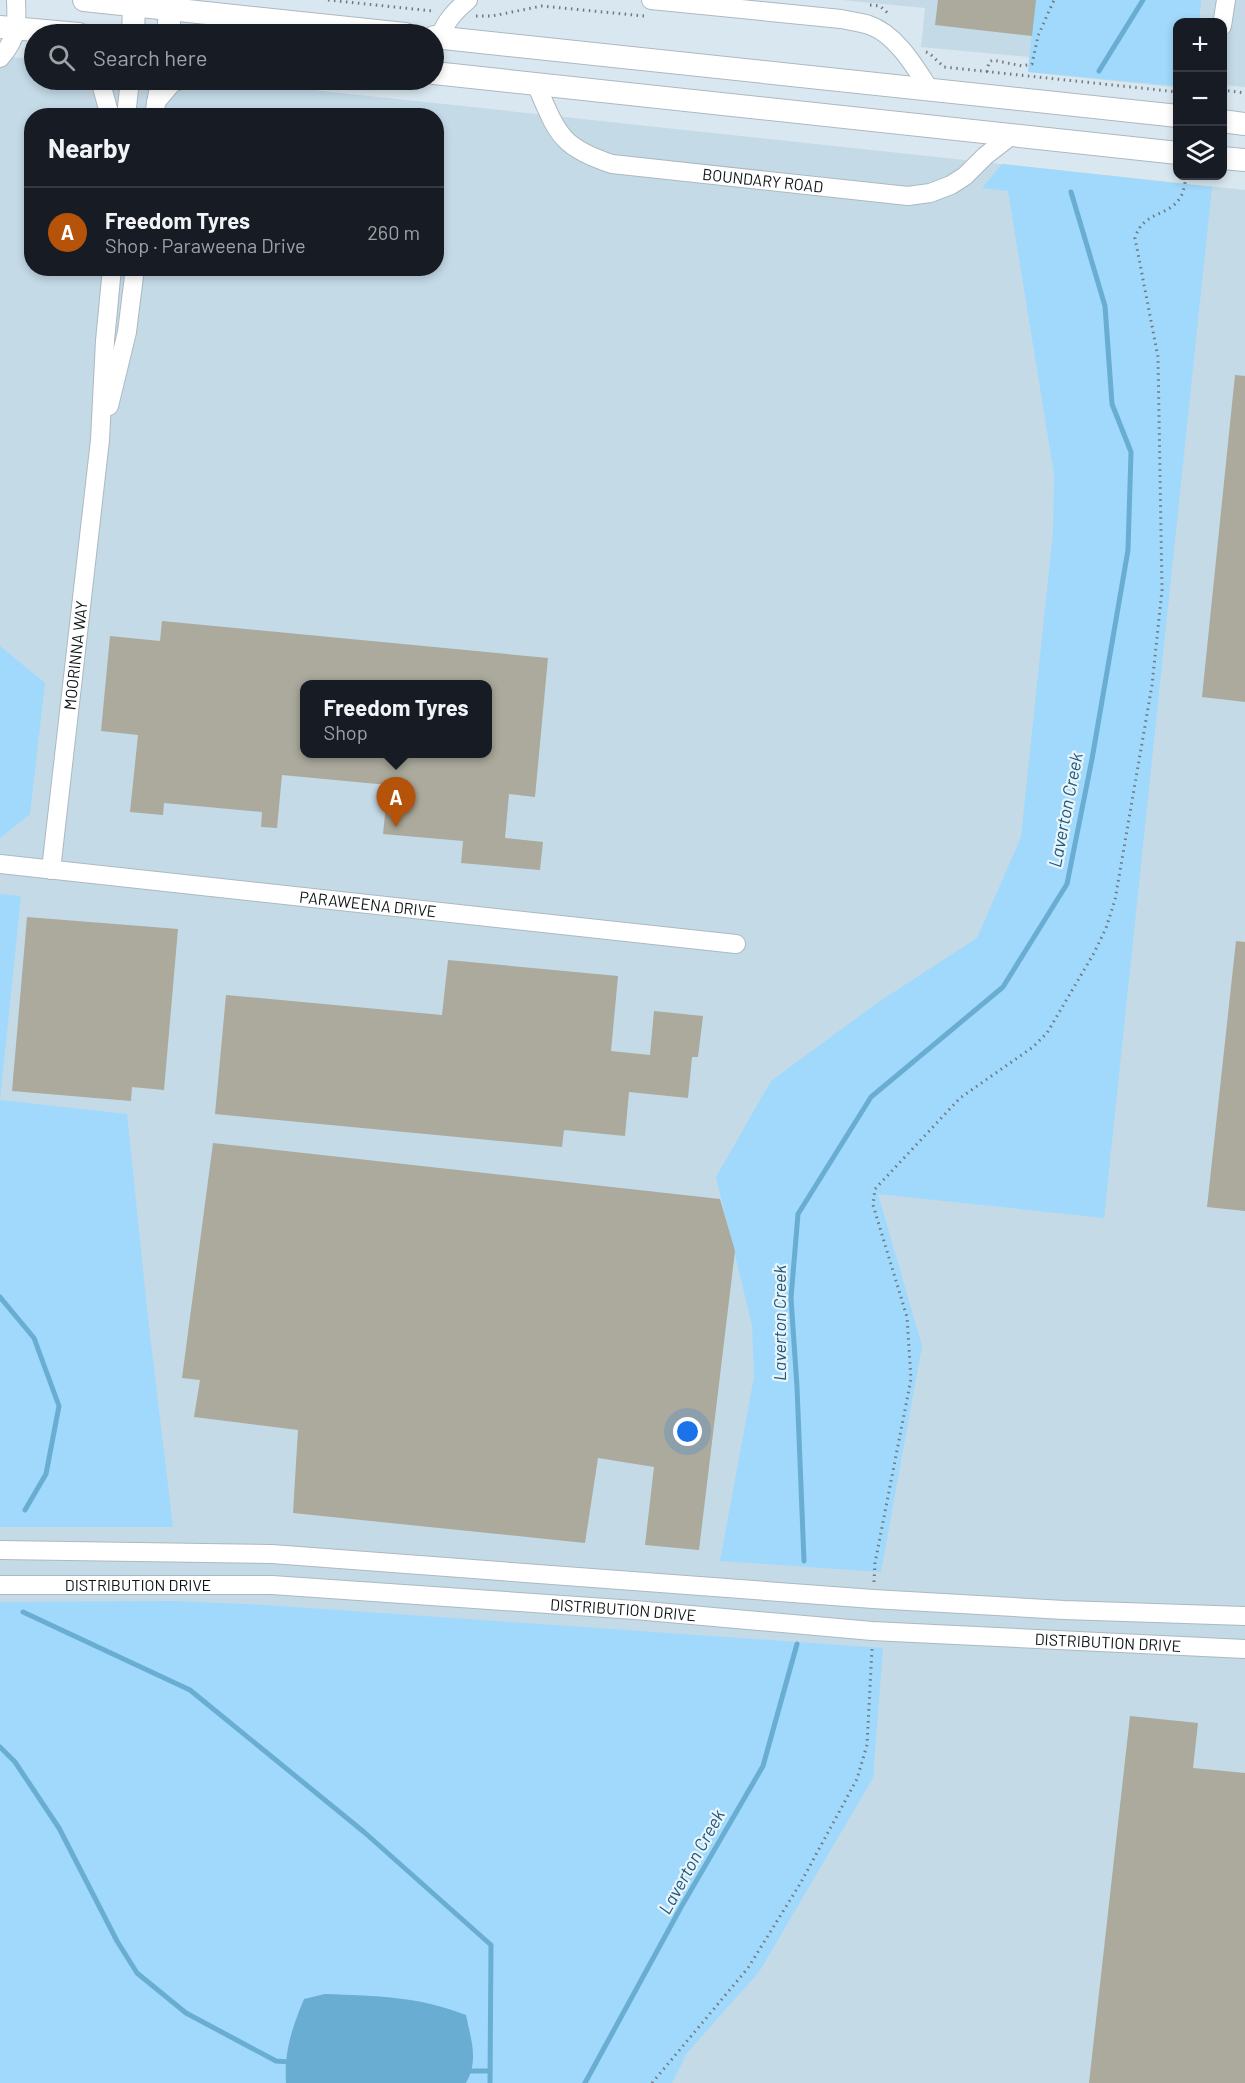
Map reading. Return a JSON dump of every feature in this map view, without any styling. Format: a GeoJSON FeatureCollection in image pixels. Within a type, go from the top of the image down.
{"type":"FeatureCollection","features":[{"type":"Feature","properties":{"kind":"main road"},"geometry":{"type":"LineString","coordinates":[[84,0],[171,5],[324,24]]}},
{"type":"Feature","properties":{"kind":"main road"},"geometry":{"type":"LineString","coordinates":[[133,24],[134,3]]}},
{"type":"Feature","properties":{"kind":"main road"},"geometry":{"type":"LineString","coordinates":[[169,24],[171,5]]}},
{"type":"Feature","properties":{"kind":"main road"},"geometry":{"type":"LineString","coordinates":[[9,28],[24,29]]}},
{"type":"Feature","properties":{"kind":"main road"},"geometry":{"type":"LineString","coordinates":[[444,39],[1173,115]]}},
{"type":"Feature","properties":{"kind":"main road"},"geometry":{"type":"LineString","coordinates":[[444,49],[476,78]]}},
{"type":"Feature","properties":{"kind":"main road"},"geometry":{"type":"LineString","coordinates":[[444,74],[1173,152]]}},
{"type":"Feature","properties":{"kind":"main road"},"geometry":{"type":"LineString","coordinates":[[1227,122],[1245,124]]}},
{"type":"Feature","properties":{"kind":"main road"},"geometry":{"type":"LineString","coordinates":[[1227,158],[1245,160]]}},
{"type":"Feature","properties":{"kind":"street"},"geometry":{"type":"LineString","coordinates":[[0,58],[10,47],[9,28],[16,0]]}},
{"type":"Feature","properties":{"kind":"street"},"geometry":{"type":"LineString","coordinates":[[444,25],[468,0]]}},
{"type":"Feature","properties":{"kind":"street"},"geometry":{"type":"LineString","coordinates":[[1223,18],[1226,0]]}},
{"type":"Feature","properties":{"kind":"street"},"geometry":{"type":"LineString","coordinates":[[649,8],[841,19],[870,25],[886,34],[901,49],[930,90]]}},
{"type":"Feature","properties":{"kind":"street","name":"BOUNDARY ROAD"},"geometry":{"type":"LineString","coordinates":[[536,84],[555,129],[569,144],[587,156],[612,164],[908,196],[930,193],[951,185],[965,176],[985,156],[1012,135]]}},
{"type":"Feature","properties":{"kind":"street"},"geometry":{"type":"LineString","coordinates":[[103,90],[108,108]]}},
{"type":"Feature","properties":{"kind":"street"},"geometry":{"type":"LineString","coordinates":[[127,108],[129,90]]}},
{"type":"Feature","properties":{"kind":"street"},"geometry":{"type":"LineString","coordinates":[[154,108],[158,90]]}},
{"type":"Feature","properties":{"kind":"street"},"geometry":{"type":"LineString","coordinates":[[155,108],[167,90]]}},
{"type":"Feature","properties":{"kind":"street","name":"MOORINNA WAY"},"geometry":{"type":"LineString","coordinates":[[51,870],[100,440],[111,276]]}},
{"type":"Feature","properties":{"kind":"street","name":"MOORINNA WAY"},"geometry":{"type":"LineString","coordinates":[[100,440],[128,332],[134,276]]}},
{"type":"Feature","properties":{"kind":"street","name":"PARAWEENA DRIVE"},"geometry":{"type":"LineString","coordinates":[[0,864],[736,944]]}},
{"type":"Feature","properties":{"kind":"street","name":"DISTRIBUTION DRIVE"},"geometry":{"type":"LineString","coordinates":[[0,1550],[272,1554],[873,1599],[1064,1610],[1245,1616]]}},
{"type":"Feature","properties":{"kind":"street"},"geometry":{"type":"LineString","coordinates":[[217,1553],[217,1586]]}},
{"type":"Feature","properties":{"kind":"street"},"geometry":{"type":"LineString","coordinates":[[393,1594],[395,1563]]}},
{"type":"Feature","properties":{"kind":"street","name":"DISTRIBUTION DRIVE"},"geometry":{"type":"LineString","coordinates":[[0,1585],[272,1586],[635,1610],[872,1631],[1245,1649]]}},
{"type":"Feature","properties":{"kind":"street"},"geometry":{"type":"LineString","coordinates":[[954,1604],[956,1636]]}},
{"type":"Feature","properties":{"kind":"street"},"geometry":{"type":"LineString","coordinates":[[1151,1645],[1152,1612]]}},
{"type":"Feature","properties":{"kind":"path"},"geometry":{"type":"LineString","coordinates":[[328,0],[492,16],[542,6],[649,8]]}},
{"type":"Feature","properties":{"kind":"path"},"geometry":{"type":"LineString","coordinates":[[987,72],[989,62],[993,60],[1022,66],[1032,64],[1038,36],[1054,0]]}},
{"type":"Feature","properties":{"kind":"path"},"geometry":{"type":"LineString","coordinates":[[901,49],[929,53],[944,67],[1173,91]]}},
{"type":"Feature","properties":{"kind":"path"},"geometry":{"type":"LineString","coordinates":[[1227,91],[1245,93]]}},
{"type":"Feature","properties":{"kind":"path"},"geometry":{"type":"LineString","coordinates":[[873,1599],[874,1563],[911,1379],[907,1317],[873,1205],[873,1195],[875,1189],[960,1098],[1033,1047],[1047,1033],[1094,953],[1106,928],[1115,900],[1152,685],[1162,590],[1158,357],[1135,238],[1138,227],[1147,218],[1179,200],[1185,180]]}},
{"type":"Feature","properties":{"kind":"path"},"geometry":{"type":"LineString","coordinates":[[652,2083],[748,1968],[800,1884],[857,1779],[867,1745],[872,1631]]}},
{"type":"Feature","properties":{"kind":"shaded area"},"geometry":{"type":"Polygon","coordinates":[[[842,0],[1245,0],[1245,87],[1227,85],[1227,18],[1173,18],[1172,87],[1028,72],[1029,57],[921,47],[925,8],[842,0]]]}},
{"type":"Feature","properties":{"kind":"shaded area"},"geometry":{"type":"Polygon","coordinates":[[[1035,0],[1201,0],[1199,18],[1173,18],[1173,86],[1028,72],[1035,0]]]}},
{"type":"Feature","properties":{"kind":"shaded area"},"geometry":{"type":"Polygon","coordinates":[[[0,56],[24,58],[24,90],[313,90],[1245,190],[1245,2083],[0,2083],[0,56]]]}},
{"type":"Feature","properties":{"kind":"shaded area"},"geometry":{"type":"Polygon","coordinates":[[[1002,164],[1212,187],[1104,1218],[878,1194],[922,1346],[881,1572],[720,1561],[754,1377],[752,1325],[716,1177],[771,1081],[877,1003],[977,938],[1021,837],[1053,532],[1054,474],[1008,191],[982,188],[1002,164]]]}},
{"type":"Feature","properties":{"kind":"shaded area"},"geometry":{"type":"Polygon","coordinates":[[[0,646],[45,683],[30,814],[0,838],[0,646]]]}},
{"type":"Feature","properties":{"kind":"shaded area"},"geometry":{"type":"Polygon","coordinates":[[[0,894],[21,896],[0,1100],[0,894]]]}},
{"type":"Feature","properties":{"kind":"shaded area"},"geometry":{"type":"Polygon","coordinates":[[[0,1100],[127,1114],[173,1527],[0,1527],[0,1100]]]}},
{"type":"Feature","properties":{"kind":"shaded area"},"geometry":{"type":"Polygon","coordinates":[[[174,1601],[266,1605],[883,1648],[873,1778],[759,1972],[687,2053],[672,2083],[0,2083],[0,1602],[174,1601]]]}},
{"type":"Feature","properties":{"kind":"shaded area"},"geometry":{"type":"Polygon","coordinates":[[[325,1994],[414,2001],[466,2015],[473,2058],[466,2083],[286,2083],[286,2060],[290,2040],[304,1999],[325,1994]]]}},
{"type":"Feature","properties":{"kind":"building"},"geometry":{"type":"Polygon","coordinates":[[[938,0],[1036,0],[1032,36],[935,25],[938,0]]]}},
{"type":"Feature","properties":{"kind":"building"},"geometry":{"type":"Polygon","coordinates":[[[1235,375],[1245,376],[1245,702],[1202,697],[1235,375]]]}},
{"type":"Feature","properties":{"kind":"building"},"geometry":{"type":"Polygon","coordinates":[[[162,621],[548,658],[535,797],[509,794],[505,838],[543,842],[540,870],[461,863],[463,841],[383,834],[388,785],[282,775],[277,828],[261,827],[262,812],[164,803],[163,815],[130,812],[138,735],[101,731],[110,636],[160,641],[162,621]]]}},
{"type":"Feature","properties":{"kind":"building"},"geometry":{"type":"Polygon","coordinates":[[[27,917],[178,929],[164,1090],[132,1087],[131,1101],[12,1091],[27,917]]]}},
{"type":"Feature","properties":{"kind":"building"},"geometry":{"type":"Polygon","coordinates":[[[1236,941],[1245,942],[1245,1211],[1207,1207],[1236,941]]]}},
{"type":"Feature","properties":{"kind":"building"},"geometry":{"type":"Polygon","coordinates":[[[448,960],[618,976],[611,1051],[650,1055],[654,1011],[703,1016],[698,1057],[692,1057],[688,1098],[629,1092],[625,1136],[564,1130],[562,1147],[215,1114],[226,995],[442,1015],[448,960]]]}},
{"type":"Feature","properties":{"kind":"building"},"geometry":{"type":"Polygon","coordinates":[[[213,1143],[720,1199],[735,1251],[699,1550],[645,1545],[654,1467],[598,1458],[585,1543],[293,1513],[298,1430],[194,1417],[200,1380],[182,1378],[213,1143]]]}},
{"type":"Feature","properties":{"kind":"building"},"geometry":{"type":"Polygon","coordinates":[[[1130,1716],[1198,1723],[1193,1768],[1245,1773],[1245,2083],[1089,2083],[1130,1716]]]}},
{"type":"Feature","properties":{"kind":"waterway","name":"Laverton Creek"},"geometry":{"type":"LineString","coordinates":[[1099,71],[1143,0]]}},
{"type":"Feature","properties":{"kind":"waterway","name":"Laverton Creek"},"geometry":{"type":"LineString","coordinates":[[804,1561],[791,1298],[798,1214],[871,1097],[1003,987],[1067,884],[1092,759],[1128,550],[1131,452],[1112,404],[1105,306],[1071,192]]}},
{"type":"Feature","properties":{"kind":"waterway"},"geometry":{"type":"LineString","coordinates":[[0,1297],[34,1338],[59,1406],[46,1474],[25,1510]]}},
{"type":"Feature","properties":{"kind":"waterway"},"geometry":{"type":"LineString","coordinates":[[23,1612],[190,1690],[364,1832],[491,1945],[490,2083]]}},
{"type":"Feature","properties":{"kind":"waterway","name":"Laverton Creek"},"geometry":{"type":"LineString","coordinates":[[585,2083],[680,1909],[763,1766],[797,1644]]}},
{"type":"Feature","properties":{"kind":"waterway"},"geometry":{"type":"LineString","coordinates":[[0,1747],[15,1762],[59,1828],[117,1941],[137,1973],[186,2013],[276,2061],[290,2062]]}},
{"type":"Feature","properties":{"kind":"waterway"},"geometry":{"type":"LineString","coordinates":[[467,2071],[490,2071]]}},
{"type":"Feature","properties":{"kind":"place","name":"Freedom Tyres"},"geometry":{"type":"Point","coordinates":[396,827]}}]}
